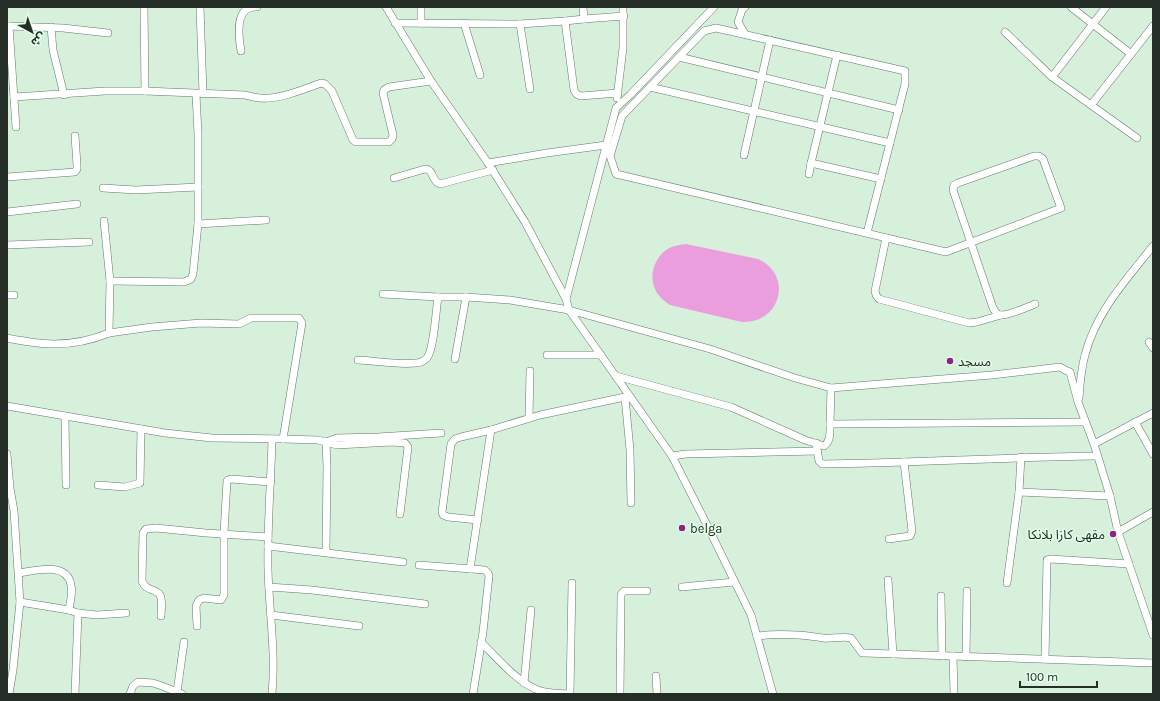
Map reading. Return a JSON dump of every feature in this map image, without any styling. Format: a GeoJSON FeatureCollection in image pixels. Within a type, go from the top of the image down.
{"type":"FeatureCollection","features":[{"type":"Feature","properties":{"kind":"street"},"geometry":{"type":"LineString","coordinates":[[144,7],[145,91]]}},
{"type":"Feature","properties":{"kind":"street"},"geometry":{"type":"LineString","coordinates":[[110,281],[184,282],[191,279],[193,274],[198,224],[200,7]]}},
{"type":"Feature","properties":{"kind":"street"},"geometry":{"type":"LineString","coordinates":[[240,51],[240,21],[247,9],[256,7]]}},
{"type":"Feature","properties":{"kind":"street"},"geometry":{"type":"LineString","coordinates":[[386,7],[431,81],[488,163],[525,222],[566,299],[569,310],[616,376],[627,396],[672,456],[705,520],[750,615],[773,694]]}},
{"type":"Feature","properties":{"kind":"street"},"geometry":{"type":"LineString","coordinates":[[421,7],[421,23]]}},
{"type":"Feature","properties":{"kind":"street"},"geometry":{"type":"LineString","coordinates":[[584,7],[584,19]]}},
{"type":"Feature","properties":{"kind":"street"},"geometry":{"type":"LineString","coordinates":[[566,299],[616,108],[623,48],[623,7]]}},
{"type":"Feature","properties":{"kind":"street"},"geometry":{"type":"LineString","coordinates":[[616,108],[714,7]]}},
{"type":"Feature","properties":{"kind":"street"},"geometry":{"type":"LineString","coordinates":[[724,29],[738,22],[742,10],[745,7]]}},
{"type":"Feature","properties":{"kind":"street"},"geometry":{"type":"LineString","coordinates":[[1071,7],[1131,54]]}},
{"type":"Feature","properties":{"kind":"street"},"geometry":{"type":"LineString","coordinates":[[1052,77],[1106,7]]}},
{"type":"Feature","properties":{"kind":"street"},"geometry":{"type":"LineString","coordinates":[[395,23],[520,24],[624,16]]}},
{"type":"Feature","properties":{"kind":"street"},"geometry":{"type":"LineString","coordinates":[[565,21],[574,90],[576,93],[581,96],[618,93]]}},
{"type":"Feature","properties":{"kind":"street"},"geometry":{"type":"LineString","coordinates":[[738,22],[745,34]]}},
{"type":"Feature","properties":{"kind":"street"},"geometry":{"type":"LineString","coordinates":[[464,23],[480,75]]}},
{"type":"Feature","properties":{"kind":"street"},"geometry":{"type":"LineString","coordinates":[[520,24],[530,89]]}},
{"type":"Feature","properties":{"kind":"street"},"geometry":{"type":"LineString","coordinates":[[16,127],[8,26],[108,33]]}},
{"type":"Feature","properties":{"kind":"street"},"geometry":{"type":"LineString","coordinates":[[1091,105],[1153,26]]}},
{"type":"Feature","properties":{"kind":"street"},"geometry":{"type":"LineString","coordinates":[[51,28],[53,50],[64,95]]}},
{"type":"Feature","properties":{"kind":"street"},"geometry":{"type":"LineString","coordinates":[[867,233],[906,84],[905,72],[716,28],[704,31],[622,116],[610,156],[616,174],[946,252],[971,242],[1061,208],[1043,159],[1039,156],[1034,156],[954,185],[953,190],[971,242],[993,308],[1001,315]]}},
{"type":"Feature","properties":{"kind":"street"},"geometry":{"type":"LineString","coordinates":[[1005,32],[1052,77],[1136,138]]}},
{"type":"Feature","properties":{"kind":"street"},"geometry":{"type":"LineString","coordinates":[[744,155],[770,40]]}},
{"type":"Feature","properties":{"kind":"street"},"geometry":{"type":"LineString","coordinates":[[809,174],[837,56]]}},
{"type":"Feature","properties":{"kind":"street"},"geometry":{"type":"LineString","coordinates":[[679,57],[899,110]]}},
{"type":"Feature","properties":{"kind":"street"},"geometry":{"type":"LineString","coordinates":[[14,97],[64,95],[105,91],[145,91],[245,95],[270,98],[281,96],[320,83],[329,86],[332,91],[353,140],[356,142],[389,142],[393,135],[383,93],[384,90],[389,87],[431,81]]}},
{"type":"Feature","properties":{"kind":"street"},"geometry":{"type":"LineString","coordinates":[[650,87],[890,143]]}},
{"type":"Feature","properties":{"kind":"street"},"geometry":{"type":"LineString","coordinates":[[7,177],[75,172],[78,165],[75,136]]}},
{"type":"Feature","properties":{"kind":"street"},"geometry":{"type":"LineString","coordinates":[[488,163],[606,145]]}},
{"type":"Feature","properties":{"kind":"street"},"geometry":{"type":"LineString","coordinates":[[811,162],[881,179]]}},
{"type":"Feature","properties":{"kind":"street"},"geometry":{"type":"LineString","coordinates":[[394,178],[428,169],[440,184],[492,170]]}},
{"type":"Feature","properties":{"kind":"street"},"geometry":{"type":"LineString","coordinates":[[103,188],[136,190],[198,187]]}},
{"type":"Feature","properties":{"kind":"street"},"geometry":{"type":"LineString","coordinates":[[7,212],[78,204]]}},
{"type":"Feature","properties":{"kind":"street"},"geometry":{"type":"LineString","coordinates":[[198,224],[266,220]]}},
{"type":"Feature","properties":{"kind":"street"},"geometry":{"type":"LineString","coordinates":[[104,221],[110,281],[109,333]]}},
{"type":"Feature","properties":{"kind":"street"},"geometry":{"type":"LineString","coordinates":[[886,238],[875,291],[879,299],[969,323],[1007,314],[1035,304]]}},
{"type":"Feature","properties":{"kind":"street"},"geometry":{"type":"LineString","coordinates":[[7,245],[89,242]]}},
{"type":"Feature","properties":{"kind":"street"},"geometry":{"type":"LineString","coordinates":[[1078,402],[1084,360],[1090,339],[1098,320],[1118,290],[1153,246]]}},
{"type":"Feature","properties":{"kind":"street"},"geometry":{"type":"LineString","coordinates":[[383,294],[510,300],[569,310],[710,349],[795,378],[831,388],[984,376],[1060,367],[1070,372],[1078,402],[1094,444],[1110,496],[1118,532],[1153,635]]}},
{"type":"Feature","properties":{"kind":"street"},"geometry":{"type":"LineString","coordinates":[[358,360],[399,363],[417,363],[423,361],[428,356],[431,348],[438,297]]}},
{"type":"Feature","properties":{"kind":"street"},"geometry":{"type":"LineString","coordinates":[[455,359],[466,297]]}},
{"type":"Feature","properties":{"kind":"street"},"geometry":{"type":"LineString","coordinates":[[7,338],[63,344],[99,337],[109,333],[152,327],[201,323],[239,324],[251,318],[299,318],[302,323],[283,438]]}},
{"type":"Feature","properties":{"kind":"street"},"geometry":{"type":"LineString","coordinates":[[547,355],[601,355]]}},
{"type":"Feature","properties":{"kind":"street"},"geometry":{"type":"LineString","coordinates":[[529,418],[530,371]]}},
{"type":"Feature","properties":{"kind":"street"},"geometry":{"type":"LineString","coordinates":[[616,376],[732,407],[805,440],[817,447]]}},
{"type":"Feature","properties":{"kind":"street"},"geometry":{"type":"LineString","coordinates":[[672,456],[824,446],[828,443],[831,388]]}},
{"type":"Feature","properties":{"kind":"street"},"geometry":{"type":"LineString","coordinates":[[478,520],[448,518],[443,515],[442,512],[451,444],[455,439],[492,430],[540,415],[627,396]]}},
{"type":"Feature","properties":{"kind":"street"},"geometry":{"type":"LineString","coordinates":[[627,396],[631,503]]}},
{"type":"Feature","properties":{"kind":"street"},"geometry":{"type":"LineString","coordinates":[[7,406],[165,433],[212,438],[283,438],[318,440],[336,445],[392,442],[405,443],[408,446],[400,514]]}},
{"type":"Feature","properties":{"kind":"street"},"geometry":{"type":"LineString","coordinates":[[1094,444],[1153,413]]}},
{"type":"Feature","properties":{"kind":"street"},"geometry":{"type":"LineString","coordinates":[[65,416],[66,485]]}},
{"type":"Feature","properties":{"kind":"street"},"geometry":{"type":"LineString","coordinates":[[830,424],[1085,422]]}},
{"type":"Feature","properties":{"kind":"street"},"geometry":{"type":"LineString","coordinates":[[1135,422],[1153,454]]}},
{"type":"Feature","properties":{"kind":"street"},"geometry":{"type":"LineString","coordinates":[[98,485],[125,487],[140,482],[141,429]]}},
{"type":"Feature","properties":{"kind":"street"},"geometry":{"type":"LineString","coordinates":[[470,569],[492,430]]}},
{"type":"Feature","properties":{"kind":"street"},"geometry":{"type":"LineString","coordinates":[[326,442],[337,438],[440,433]]}},
{"type":"Feature","properties":{"kind":"street"},"geometry":{"type":"LineString","coordinates":[[272,438],[268,537],[273,655],[272,694]]}},
{"type":"Feature","properties":{"kind":"street"},"geometry":{"type":"LineString","coordinates":[[326,442],[326,552]]}},
{"type":"Feature","properties":{"kind":"street"},"geometry":{"type":"LineString","coordinates":[[817,447],[819,461],[822,464],[1021,457],[1097,456]]}},
{"type":"Feature","properties":{"kind":"street"},"geometry":{"type":"LineString","coordinates":[[7,454],[10,488],[15,516],[20,602],[9,694]]}},
{"type":"Feature","properties":{"kind":"street"},"geometry":{"type":"LineString","coordinates":[[1007,583],[1019,492],[1021,457]]}},
{"type":"Feature","properties":{"kind":"street"},"geometry":{"type":"LineString","coordinates":[[889,539],[910,536],[912,531],[904,462]]}},
{"type":"Feature","properties":{"kind":"street"},"geometry":{"type":"LineString","coordinates":[[197,626],[196,606],[199,600],[204,598],[221,600],[223,598],[226,484],[228,480],[271,482]]}},
{"type":"Feature","properties":{"kind":"street"},"geometry":{"type":"LineString","coordinates":[[1019,492],[1110,496]]}},
{"type":"Feature","properties":{"kind":"street"},"geometry":{"type":"LineString","coordinates":[[1118,532],[1153,512]]}},
{"type":"Feature","properties":{"kind":"street"},"geometry":{"type":"LineString","coordinates":[[7,515],[15,516]]}},
{"type":"Feature","properties":{"kind":"street"},"geometry":{"type":"LineString","coordinates":[[161,616],[162,601],[160,594],[145,587],[142,581],[143,533],[145,530],[149,528],[156,528],[268,537]]}},
{"type":"Feature","properties":{"kind":"street"},"geometry":{"type":"LineString","coordinates":[[268,546],[403,562]]}},
{"type":"Feature","properties":{"kind":"street"},"geometry":{"type":"LineString","coordinates":[[1045,659],[1048,560],[1129,564]]}},
{"type":"Feature","properties":{"kind":"street"},"geometry":{"type":"LineString","coordinates":[[420,565],[485,570],[488,573],[489,576],[481,642],[473,694]]}},
{"type":"Feature","properties":{"kind":"street"},"geometry":{"type":"LineString","coordinates":[[19,573],[44,569],[55,569],[65,574],[70,580],[72,586],[69,610]]}},
{"type":"Feature","properties":{"kind":"street"},"geometry":{"type":"LineString","coordinates":[[888,580],[893,654]]}},
{"type":"Feature","properties":{"kind":"street"},"geometry":{"type":"LineString","coordinates":[[682,587],[734,582]]}},
{"type":"Feature","properties":{"kind":"street"},"geometry":{"type":"LineString","coordinates":[[481,642],[524,683],[538,691],[569,694],[572,583]]}},
{"type":"Feature","properties":{"kind":"street"},"geometry":{"type":"LineString","coordinates":[[269,587],[312,590],[425,604]]}},
{"type":"Feature","properties":{"kind":"street"},"geometry":{"type":"LineString","coordinates":[[620,694],[621,595],[624,591],[647,591]]}},
{"type":"Feature","properties":{"kind":"street"},"geometry":{"type":"LineString","coordinates":[[966,657],[967,591]]}},
{"type":"Feature","properties":{"kind":"street"},"geometry":{"type":"LineString","coordinates":[[941,596],[942,656]]}},
{"type":"Feature","properties":{"kind":"street"},"geometry":{"type":"LineString","coordinates":[[20,602],[97,615],[126,613]]}},
{"type":"Feature","properties":{"kind":"street"},"geometry":{"type":"LineString","coordinates":[[524,683],[531,610]]}},
{"type":"Feature","properties":{"kind":"street"},"geometry":{"type":"LineString","coordinates":[[75,694],[78,613]]}},
{"type":"Feature","properties":{"kind":"street"},"geometry":{"type":"LineString","coordinates":[[271,615],[359,626]]}},
{"type":"Feature","properties":{"kind":"street"},"geometry":{"type":"LineString","coordinates":[[757,636],[775,634],[822,638],[848,637],[851,638],[862,653],[1153,663]]}},
{"type":"Feature","properties":{"kind":"street"},"geometry":{"type":"LineString","coordinates":[[130,694],[133,686],[138,682],[153,683],[180,693],[184,642]]}},
{"type":"Feature","properties":{"kind":"street"},"geometry":{"type":"LineString","coordinates":[[953,656],[954,694]]}},
{"type":"Feature","properties":{"kind":"street"},"geometry":{"type":"LineString","coordinates":[[656,676],[657,694]]}},
{"type":"Feature","properties":{"kind":"shaded area"},"geometry":{"type":"Polygon","coordinates":[[[686,244],[758,259],[766,264],[773,271],[779,289],[773,308],[761,318],[753,321],[742,322],[670,305],[663,300],[655,289],[652,279],[658,258],[666,250],[686,244]]]}},
{"type":"Feature","properties":{"kind":"place","name":"مسجد"},"geometry":{"type":"Point","coordinates":[950,361]}},
{"type":"Feature","properties":{"kind":"place","name":"belga"},"geometry":{"type":"Point","coordinates":[682,528]}},
{"type":"Feature","properties":{"kind":"place","name":"مقهى كازا بلانكا"},"geometry":{"type":"Point","coordinates":[1113,534]}}]}
